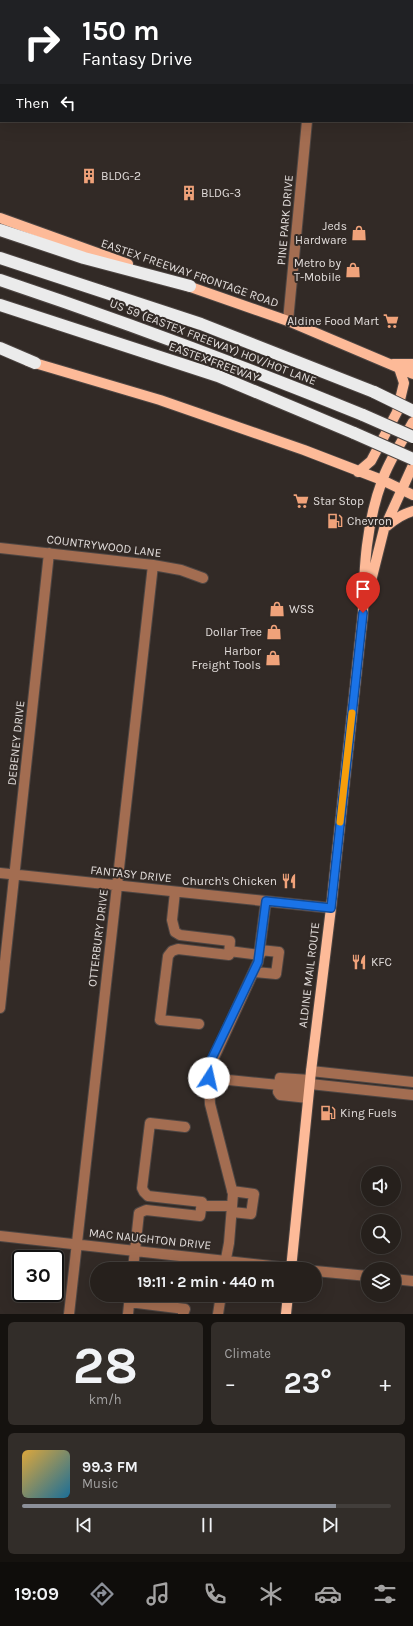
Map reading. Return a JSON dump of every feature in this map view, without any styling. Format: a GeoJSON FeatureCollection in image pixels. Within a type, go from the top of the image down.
{"type":"FeatureCollection","features":[{"type":"Feature","properties":{"kind":"highway"},"geometry":{"type":"LineString","coordinates":[[0,230],[84,258],[190,286]]}},
{"type":"Feature","properties":{"kind":"highway"},"geometry":{"type":"LineString","coordinates":[[0,258],[201,324],[374,392],[413,411]]}},
{"type":"Feature","properties":{"kind":"highway","name":"US 59 (EASTEX FREEWAY) HOV/HOT LANE"},"geometry":{"type":"LineString","coordinates":[[0,280],[66,302],[261,373],[413,437]]}},
{"type":"Feature","properties":{"kind":"highway","name":"EASTEX FREEWAY"},"geometry":{"type":"LineString","coordinates":[[0,305],[218,376],[413,459]]}},
{"type":"Feature","properties":{"kind":"highway"},"geometry":{"type":"LineString","coordinates":[[0,349],[35,364]]}},
{"type":"Feature","properties":{"kind":"main road","name":"EASTEX FREEWAY FRONTAGE ROAD"},"geometry":{"type":"LineString","coordinates":[[0,218],[288,321],[413,374]]}},
{"type":"Feature","properties":{"kind":"main road"},"geometry":{"type":"LineString","coordinates":[[35,364],[160,400],[309,452],[382,480],[413,495]]}},
{"type":"Feature","properties":{"kind":"main road"},"geometry":{"type":"LineString","coordinates":[[389,364],[413,364]]}},
{"type":"Feature","properties":{"kind":"main road"},"geometry":{"type":"LineString","coordinates":[[358,472],[371,461],[397,412],[404,383],[399,368]]}},
{"type":"Feature","properties":{"kind":"main road","name":"ALDINE MAIL ROUTE"},"geometry":{"type":"LineString","coordinates":[[295,1262],[310,1084],[363,613],[364,570],[367,544],[372,513],[382,480],[413,422]]}},
{"type":"Feature","properties":{"kind":"main road","name":"ALDINE MAIL ROUTE"},"geometry":{"type":"LineString","coordinates":[[363,613],[384,529],[413,465]]}},
{"type":"Feature","properties":{"kind":"main road"},"geometry":{"type":"LineString","coordinates":[[384,529],[397,517],[413,511]]}},
{"type":"Feature","properties":{"kind":"main road"},"geometry":{"type":"LineString","coordinates":[[286,1314],[287,1302]]}},
{"type":"Feature","properties":{"kind":"street","name":"PINE PARK DRIVE"},"geometry":{"type":"LineString","coordinates":[[288,321],[307,122]]}},
{"type":"Feature","properties":{"kind":"street","name":"COUNTRYWOOD LANE"},"geometry":{"type":"LineString","coordinates":[[0,548],[153,564],[181,570],[203,578]]}},
{"type":"Feature","properties":{"kind":"street","name":"DEBENEY DRIVE"},"geometry":{"type":"LineString","coordinates":[[0,1008],[49,553]]}},
{"type":"Feature","properties":{"kind":"street","name":"OTTERBURY DRIVE"},"geometry":{"type":"LineString","coordinates":[[68,1314],[118,886],[153,564]]}},
{"type":"Feature","properties":{"kind":"street","name":"FANTASY DRIVE"},"geometry":{"type":"LineString","coordinates":[[0,873],[331,908]]}},
{"type":"Feature","properties":{"kind":"street"},"geometry":{"type":"LineString","coordinates":[[175,892],[172,925],[175,932],[180,935],[230,941],[228,955],[178,949],[172,951],[167,959],[160,1020],[199,1024]]}},
{"type":"Feature","properties":{"kind":"street"},"geometry":{"type":"LineString","coordinates":[[225,1262],[232,1209],[232,1191],[210,1104],[209,1078],[212,1058],[254,972],[260,952],[266,901]]}},
{"type":"Feature","properties":{"kind":"street"},"geometry":{"type":"LineString","coordinates":[[178,949],[180,935]]}},
{"type":"Feature","properties":{"kind":"street"},"geometry":{"type":"LineString","coordinates":[[229,951],[278,952],[276,974],[254,972]]}},
{"type":"Feature","properties":{"kind":"street"},"geometry":{"type":"LineString","coordinates":[[209,1078],[278,1085]]}},
{"type":"Feature","properties":{"kind":"street"},"geometry":{"type":"LineString","coordinates":[[413,1082],[310,1084],[280,1095],[278,1092],[280,1078],[310,1084],[413,1095]]}},
{"type":"Feature","properties":{"kind":"street"},"geometry":{"type":"LineString","coordinates":[[134,1262],[138,1214],[142,1211],[146,1210],[200,1216],[202,1202],[148,1196],[142,1188],[150,1122],[185,1127]]}},
{"type":"Feature","properties":{"kind":"street"},"geometry":{"type":"LineString","coordinates":[[201,1206],[232,1209],[251,1214],[254,1194],[232,1191]]}},
{"type":"Feature","properties":{"kind":"street"},"geometry":{"type":"LineString","coordinates":[[146,1210],[148,1196]]}},
{"type":"Feature","properties":{"kind":"street","name":"MAC NAUGHTON DRIVE"},"geometry":{"type":"LineString","coordinates":[[0,1236],[135,1251],[206,1262]]}},
{"type":"Feature","properties":{"kind":"street"},"geometry":{"type":"LineString","coordinates":[[322,1272],[361,1275]]}},
{"type":"Feature","properties":{"kind":"street"},"geometry":{"type":"LineString","coordinates":[[401,1280],[413,1281]]}},
{"type":"Feature","properties":{"kind":"street"},"geometry":{"type":"LineString","coordinates":[[128,1314],[130,1302]]}},
{"type":"Feature","properties":{"kind":"street"},"geometry":{"type":"LineString","coordinates":[[146,1302],[185,1309],[184,1314]]}},
{"type":"Feature","properties":{"kind":"street"},"geometry":{"type":"LineString","coordinates":[[218,1314],[220,1302]]}},
{"type":"Feature","properties":{"kind":"slow traffic"},"geometry":{"type":"LineString","coordinates":[[340,822],[352,713]]}},
{"type":"Feature","properties":{"kind":"place","name":"BLDG-2"},"geometry":{"type":"Point","coordinates":[89,176]}},
{"type":"Feature","properties":{"kind":"place","name":"BLDG-3"},"geometry":{"type":"Point","coordinates":[189,193]}},
{"type":"Feature","properties":{"kind":"place","name":"Jeds Hardware"},"geometry":{"type":"Point","coordinates":[359,233]}},
{"type":"Feature","properties":{"kind":"place","name":"Metro by T-Mobile"},"geometry":{"type":"Point","coordinates":[353,270]}},
{"type":"Feature","properties":{"kind":"place","name":"Aldine Food Mart"},"geometry":{"type":"Point","coordinates":[391,321]}},
{"type":"Feature","properties":{"kind":"place","name":"Star Stop"},"geometry":{"type":"Point","coordinates":[301,501]}},
{"type":"Feature","properties":{"kind":"place","name":"Chevron"},"geometry":{"type":"Point","coordinates":[335,521]}},
{"type":"Feature","properties":{"kind":"place","name":"WSS"},"geometry":{"type":"Point","coordinates":[277,609]}},
{"type":"Feature","properties":{"kind":"place","name":"Dollar Tree"},"geometry":{"type":"Point","coordinates":[274,632]}},
{"type":"Feature","properties":{"kind":"place","name":"Harbor Freight Tools"},"geometry":{"type":"Point","coordinates":[273,658]}},
{"type":"Feature","properties":{"kind":"place","name":"Church's Chicken"},"geometry":{"type":"Point","coordinates":[289,881]}},
{"type":"Feature","properties":{"kind":"place","name":"KFC"},"geometry":{"type":"Point","coordinates":[359,962]}},
{"type":"Feature","properties":{"kind":"place","name":"King Fuels"},"geometry":{"type":"Point","coordinates":[328,1113]}},
{"type":"Feature","properties":{"kind":"route"},"geometry":{"type":"LineString","coordinates":[[209,1078],[212,1058],[258,962],[266,901],[331,908],[363,613]]}}]}
